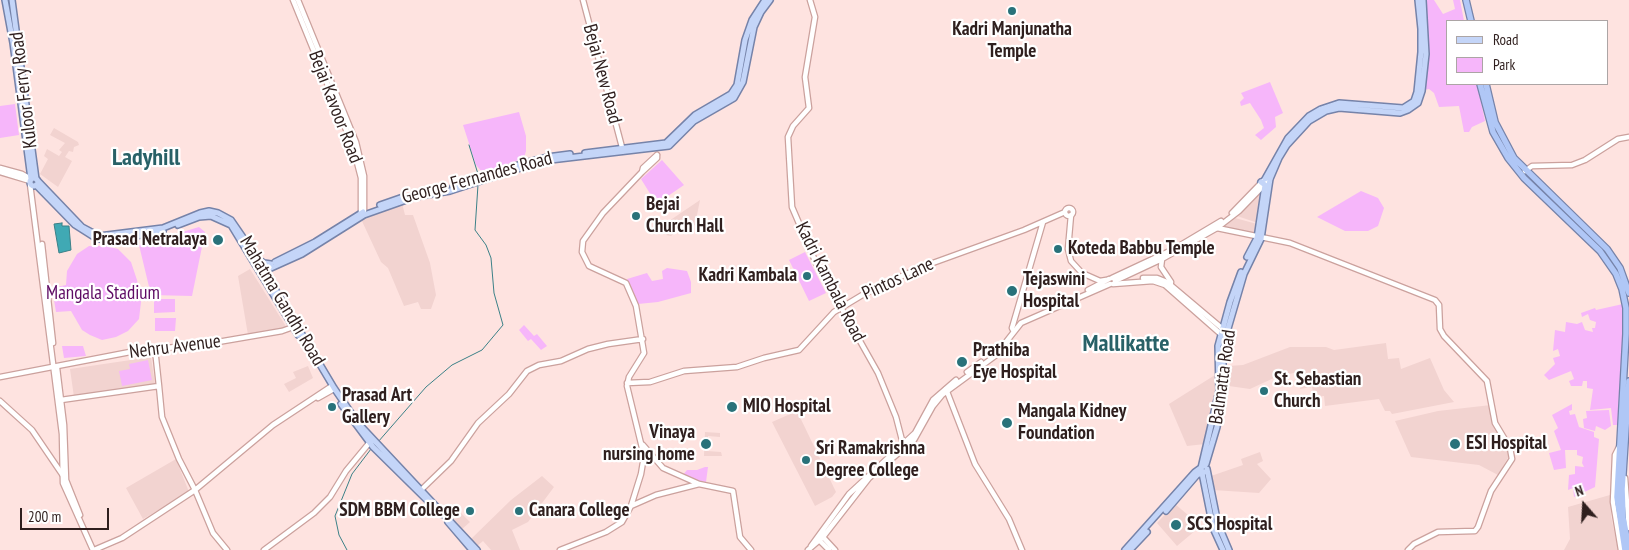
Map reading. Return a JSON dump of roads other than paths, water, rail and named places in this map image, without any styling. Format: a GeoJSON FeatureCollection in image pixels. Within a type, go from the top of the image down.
{"type":"FeatureCollection","features":[{"type":"Feature","properties":{"kind":"highway"},"geometry":{"type":"LineString","coordinates":[[1465,0],[1467,20]]}},
{"type":"Feature","properties":{"kind":"highway"},"geometry":{"type":"LineString","coordinates":[[1465,0],[1471,20]]}},
{"type":"Feature","properties":{"kind":"highway"},"geometry":{"type":"LineString","coordinates":[[1480,85],[1493,132],[1508,158],[1524,178],[1600,251],[1616,274],[1622,289],[1626,308],[1626,334],[1619,447],[1618,510],[1625,550]]}},
{"type":"Feature","properties":{"kind":"highway"},"geometry":{"type":"LineString","coordinates":[[1486,85],[1498,130],[1511,154],[1525,171],[1607,249],[1620,268],[1629,293]]}},
{"type":"Feature","properties":{"kind":"highway"},"geometry":{"type":"LineString","coordinates":[[1629,381],[1622,494],[1629,548]]}},
{"type":"Feature","properties":{"kind":"main road","name":"Kuloor Ferry Road"},"geometry":{"type":"LineString","coordinates":[[6,0],[33,182]]}},
{"type":"Feature","properties":{"kind":"main road","name":"Kuloor Ferry Road"},"geometry":{"type":"LineString","coordinates":[[12,0],[33,182]]}},
{"type":"Feature","properties":{"kind":"main road"},"geometry":{"type":"LineString","coordinates":[[744,60],[752,20],[764,0]]}},
{"type":"Feature","properties":{"kind":"main road"},"geometry":{"type":"LineString","coordinates":[[666,144],[696,115],[731,94],[737,85],[754,28],[761,12],[770,0]]}},
{"type":"Feature","properties":{"kind":"main road"},"geometry":{"type":"LineString","coordinates":[[1266,180],[1288,138],[1309,116],[1321,108],[1338,104],[1403,108],[1414,101],[1417,92],[1421,52],[1418,0]]}},
{"type":"Feature","properties":{"kind":"main road"},"geometry":{"type":"LineString","coordinates":[[1266,180],[1294,137],[1309,121],[1326,111],[1339,108],[1400,113],[1418,103],[1422,91],[1426,54],[1422,0]]}},
{"type":"Feature","properties":{"kind":"main road","name":"George Fernandes Road"},"geometry":{"type":"LineString","coordinates":[[623,150],[651,149],[666,144]]}},
{"type":"Feature","properties":{"kind":"main road","name":"George Fernandes Road"},"geometry":{"type":"LineString","coordinates":[[261,271],[390,201],[450,188],[496,171],[547,157],[666,144]]}},
{"type":"Feature","properties":{"kind":"main road"},"geometry":{"type":"LineString","coordinates":[[651,149],[656,155]]}},
{"type":"Feature","properties":{"kind":"main road","name":"Balmatta Road"},"geometry":{"type":"LineString","coordinates":[[1203,471],[1217,427],[1222,391],[1224,334],[1259,236],[1266,180]]}},
{"type":"Feature","properties":{"kind":"main road","name":"Mahatma Gandhi Road"},"geometry":{"type":"LineString","coordinates":[[33,182],[82,227],[99,236],[154,230],[200,213],[218,213],[237,226],[294,327]]}},
{"type":"Feature","properties":{"kind":"main road","name":"Mahatma Gandhi Road"},"geometry":{"type":"LineString","coordinates":[[33,182],[76,225],[96,239],[120,239],[157,233],[199,216],[221,218],[230,225],[261,271],[347,414],[370,442],[421,490],[472,550]]}},
{"type":"Feature","properties":{"kind":"main road"},"geometry":{"type":"LineString","coordinates":[[256,257],[264,263],[272,265],[270,282]]}},
{"type":"Feature","properties":{"kind":"main road"},"geometry":{"type":"LineString","coordinates":[[1223,550],[1213,528],[1203,471],[1219,391],[1218,346],[1224,334]]}},
{"type":"Feature","properties":{"kind":"main road","name":"Mahatma Gandhi Road"},"geometry":{"type":"LineString","coordinates":[[332,388],[358,423],[477,550]]}},
{"type":"Feature","properties":{"kind":"main road"},"geometry":{"type":"LineString","coordinates":[[1125,550],[1195,472],[1203,471]]}},
{"type":"Feature","properties":{"kind":"main road"},"geometry":{"type":"LineString","coordinates":[[1130,550],[1197,475],[1203,471]]}},
{"type":"Feature","properties":{"kind":"main road"},"geometry":{"type":"LineString","coordinates":[[1203,471],[1218,524],[1228,550]]}},
{"type":"Feature","properties":{"kind":"street","name":"Bejai Kavoor Road"},"geometry":{"type":"LineString","coordinates":[[293,0],[353,147],[361,178],[363,214]]}},
{"type":"Feature","properties":{"kind":"street","name":"Bejai Kavoor Road"},"geometry":{"type":"LineString","coordinates":[[298,0],[356,142],[364,176],[363,214]]}},
{"type":"Feature","properties":{"kind":"street","name":"Bejai New Road"},"geometry":{"type":"LineString","coordinates":[[583,0],[623,150]]}},
{"type":"Feature","properties":{"kind":"street","name":"Kadri Kambala Road"},"geometry":{"type":"LineString","coordinates":[[810,0],[813,5],[814,24],[805,77],[809,108],[796,121],[789,133],[792,207],[816,264],[878,373],[896,417],[904,448]]}},
{"type":"Feature","properties":{"kind":"street"},"geometry":{"type":"LineString","coordinates":[[1525,171],[1532,166],[1572,165],[1585,160],[1611,142],[1629,137]]}},
{"type":"Feature","properties":{"kind":"street"},"geometry":{"type":"LineString","coordinates":[[560,550],[606,532],[622,522],[631,506],[644,462],[627,383],[628,377],[643,355],[643,339],[636,306],[628,286],[621,280],[589,266],[583,257],[583,241],[604,213],[642,172],[642,168],[666,144]]}},
{"type":"Feature","properties":{"kind":"street"},"geometry":{"type":"LineString","coordinates":[[0,168],[22,174],[33,182],[60,400],[66,492],[94,550],[122,538],[195,490],[273,425],[332,388]]}},
{"type":"Feature","properties":{"kind":"street"},"geometry":{"type":"LineString","coordinates":[[0,172],[33,182]]}},
{"type":"Feature","properties":{"kind":"street"},"geometry":{"type":"LineString","coordinates":[[810,546],[869,478],[904,448],[915,434],[932,400],[994,353],[1013,329],[1029,315],[1162,259],[1217,228],[1239,211],[1266,180]]}},
{"type":"Feature","properties":{"kind":"street"},"geometry":{"type":"LineString","coordinates":[[1111,281],[1178,247],[1214,226],[1234,212],[1266,180]]}},
{"type":"Feature","properties":{"kind":"street","name":"Pintos Lane"},"geometry":{"type":"LineString","coordinates":[[627,383],[650,382],[689,370],[737,367],[764,358],[799,350],[841,308],[864,294],[919,268],[1065,212],[1068,216],[1071,216],[1068,249],[1071,261],[1082,273],[1100,281],[1111,281]]}},
{"type":"Feature","properties":{"kind":"street"},"geometry":{"type":"LineString","coordinates":[[1013,329],[1043,222]]}},
{"type":"Feature","properties":{"kind":"street"},"geometry":{"type":"LineString","coordinates":[[1217,228],[1240,235],[1259,236],[1290,243],[1435,300],[1439,305],[1440,329],[1444,336],[1487,381],[1495,423],[1510,448],[1512,459],[1490,491],[1475,531],[1438,532],[1414,544],[1408,550]]}},
{"type":"Feature","properties":{"kind":"street"},"geometry":{"type":"LineString","coordinates":[[1162,259],[1161,267],[1171,286]]}},
{"type":"Feature","properties":{"kind":"street"},"geometry":{"type":"LineString","coordinates":[[1111,281],[1162,279],[1224,334]]}},
{"type":"Feature","properties":{"kind":"street","name":"Nehru Avenue"},"geometry":{"type":"LineString","coordinates":[[0,377],[55,366],[212,343],[294,327]]}},
{"type":"Feature","properties":{"kind":"street"},"geometry":{"type":"LineString","coordinates":[[421,490],[450,461],[478,423],[509,394],[527,371],[539,365],[561,362],[588,349],[643,339]]}},
{"type":"Feature","properties":{"kind":"street"},"geometry":{"type":"LineString","coordinates":[[155,350],[162,417],[213,533],[227,550]]}},
{"type":"Feature","properties":{"kind":"street"},"geometry":{"type":"LineString","coordinates":[[60,400],[159,386]]}},
{"type":"Feature","properties":{"kind":"street"},"geometry":{"type":"LineString","coordinates":[[946,389],[975,464],[1009,519],[1022,550]]}},
{"type":"Feature","properties":{"kind":"street"},"geometry":{"type":"LineString","coordinates":[[0,401],[32,430],[64,477]]}},
{"type":"Feature","properties":{"kind":"street"},"geometry":{"type":"LineString","coordinates":[[1626,429],[1628,439],[1625,493],[1629,528]]}},
{"type":"Feature","properties":{"kind":"street"},"geometry":{"type":"LineString","coordinates":[[640,439],[647,451],[663,468],[699,484],[733,491],[740,537],[751,550]]}},
{"type":"Feature","properties":{"kind":"street"},"geometry":{"type":"LineString","coordinates":[[264,550],[314,512],[330,497],[346,471],[370,442]]}},
{"type":"Feature","properties":{"kind":"street"},"geometry":{"type":"LineString","coordinates":[[1619,447],[1615,456],[1613,502],[1621,550]]}},
{"type":"Feature","properties":{"kind":"street"},"geometry":{"type":"LineString","coordinates":[[819,537],[860,482],[904,448]]}},
{"type":"Feature","properties":{"kind":"street"},"geometry":{"type":"LineString","coordinates":[[631,506],[656,495],[699,484]]}},
{"type":"Feature","properties":{"kind":"street"},"geometry":{"type":"LineString","coordinates":[[635,494],[638,500],[643,501]]}},
{"type":"Feature","properties":{"kind":"street"},"geometry":{"type":"LineString","coordinates":[[819,537],[832,549]]}},
{"type":"Feature","properties":{"kind":"water"},"geometry":{"type":"Polygon","coordinates":[[[62,223],[62,226],[69,226],[71,250],[59,253],[54,224],[62,223]]]}},
{"type":"Feature","properties":{"kind":"waterway"},"geometry":{"type":"LineString","coordinates":[[469,145],[478,174]]}},
{"type":"Feature","properties":{"kind":"waterway"},"geometry":{"type":"LineString","coordinates":[[378,442],[426,387],[452,365],[482,350],[503,325],[494,293],[491,258],[486,245],[475,230],[478,185]]}},
{"type":"Feature","properties":{"kind":"waterway"},"geometry":{"type":"LineString","coordinates":[[347,550],[339,535],[335,516],[352,474],[371,449]]}},
{"type":"Feature","properties":{"kind":"place","name":"Kadri Manjunatha Temple"},"geometry":{"type":"Point","coordinates":[1012,11]}},
{"type":"Feature","properties":{"kind":"place","name":"Bejai Church Hall"},"geometry":{"type":"Point","coordinates":[636,216]}},
{"type":"Feature","properties":{"kind":"place","name":"Prasad Netralaya"},"geometry":{"type":"Point","coordinates":[218,240]}},
{"type":"Feature","properties":{"kind":"place","name":"Koteda Babbu Temple"},"geometry":{"type":"Point","coordinates":[1058,249]}},
{"type":"Feature","properties":{"kind":"place","name":"Kadri Kambala"},"geometry":{"type":"Point","coordinates":[807,276]}},
{"type":"Feature","properties":{"kind":"place","name":"Tejaswini Hospital"},"geometry":{"type":"Point","coordinates":[1012,291]}},
{"type":"Feature","properties":{"kind":"place","name":"Prathiba Eye Hospital"},"geometry":{"type":"Point","coordinates":[962,362]}},
{"type":"Feature","properties":{"kind":"place","name":"St. Sebastian Church"},"geometry":{"type":"Point","coordinates":[1264,391]}},
{"type":"Feature","properties":{"kind":"place","name":"Prasad Art Gallery"},"geometry":{"type":"Point","coordinates":[332,407]}},
{"type":"Feature","properties":{"kind":"place","name":"MIO Hospital"},"geometry":{"type":"Point","coordinates":[732,407]}},
{"type":"Feature","properties":{"kind":"place","name":"Mangala Kidney Foundation"},"geometry":{"type":"Point","coordinates":[1007,423]}},
{"type":"Feature","properties":{"kind":"place","name":"Vinaya nursing home"},"geometry":{"type":"Point","coordinates":[706,444]}},
{"type":"Feature","properties":{"kind":"place","name":"ESI Hospital"},"geometry":{"type":"Point","coordinates":[1455,444]}},
{"type":"Feature","properties":{"kind":"place","name":"Sri Ramakrishna Degree College"},"geometry":{"type":"Point","coordinates":[806,460]}},
{"type":"Feature","properties":{"kind":"place","name":"SDM BBM College"},"geometry":{"type":"Point","coordinates":[470,511]}},
{"type":"Feature","properties":{"kind":"place","name":"Canara College"},"geometry":{"type":"Point","coordinates":[519,511]}},
{"type":"Feature","properties":{"kind":"place","name":"SCS Hospital"},"geometry":{"type":"Point","coordinates":[1176,525]}},
{"type":"Feature","properties":{"kind":"district","name":"Ladyhill"},"geometry":{"type":"Point","coordinates":[146,158]}},
{"type":"Feature","properties":{"kind":"district","name":"Mallikatte"},"geometry":{"type":"Point","coordinates":[1126,344]}},
{"type":"Feature","properties":{"kind":"park label","name":"Mangala Stadium"},"geometry":{"type":"Point","coordinates":[103,294]}}]}
